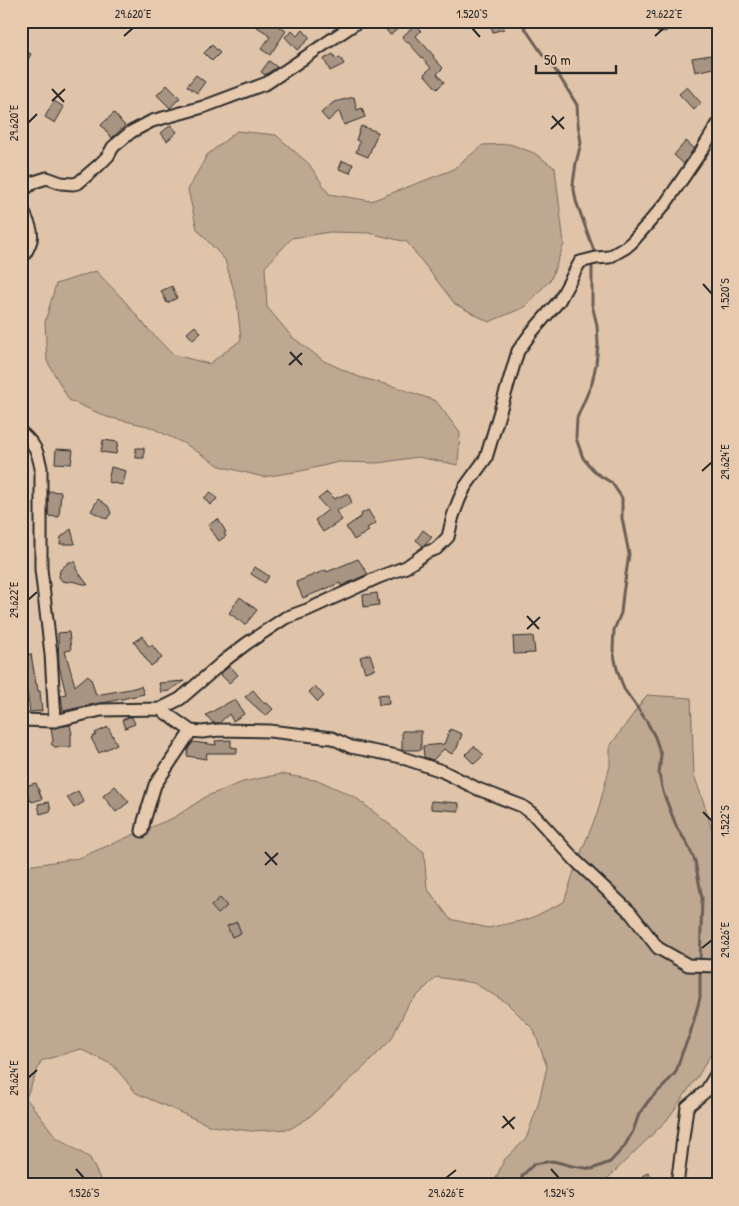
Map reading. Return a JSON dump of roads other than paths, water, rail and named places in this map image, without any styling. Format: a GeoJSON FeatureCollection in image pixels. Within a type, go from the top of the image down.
{"type":"FeatureCollection","features":[{"type":"Feature","properties":{"kind":"street"},"geometry":{"type":"LineString","coordinates":[[21,192],[34,182],[48,178],[61,183],[78,183],[100,165],[113,147],[130,132],[152,121],[203,107],[266,83],[359,21]]}},
{"type":"Feature","properties":{"kind":"street"},"geometry":{"type":"LineString","coordinates":[[21,720],[55,721],[101,710],[160,709],[180,699],[246,644],[285,618],[406,567],[422,555],[436,548],[448,537],[459,500],[486,458],[518,351],[559,301],[580,262],[609,257],[632,242],[666,203],[718,124]]}},
{"type":"Feature","properties":{"kind":"street"},"geometry":{"type":"LineString","coordinates":[[21,206],[33,235],[32,241],[21,260]]}},
{"type":"Feature","properties":{"kind":"street"},"geometry":{"type":"LineString","coordinates":[[21,432],[35,446],[41,468],[41,569],[52,654],[55,721]]}},
{"type":"Feature","properties":{"kind":"street"},"geometry":{"type":"LineString","coordinates":[[160,709],[191,731],[270,731],[332,738],[351,748],[397,756],[442,771],[478,789],[522,806],[534,815],[577,862],[630,912],[658,948],[688,965],[718,966]]}},
{"type":"Feature","properties":{"kind":"street"},"geometry":{"type":"LineString","coordinates":[[142,831],[155,785],[191,731]]}},
{"type":"Feature","properties":{"kind":"street"},"geometry":{"type":"LineString","coordinates":[[677,1185],[687,1107],[706,1091],[718,1071]]}},
{"type":"Feature","properties":{"kind":"waterway"},"geometry":{"type":"LineString","coordinates":[[520,21],[556,71],[577,105],[581,143],[573,184],[576,201],[594,251]]}},
{"type":"Feature","properties":{"kind":"waterway"},"geometry":{"type":"LineString","coordinates":[[592,267],[592,305],[597,325],[598,344],[592,383],[577,418],[576,438],[583,458],[596,473],[612,483],[622,498],[622,518],[629,554],[621,613],[614,630],[613,650],[624,689],[646,720],[655,737],[661,755],[659,774],[663,792],[677,828],[687,843],[695,861],[702,898],[700,962]]}},
{"type":"Feature","properties":{"kind":"waterway"},"geometry":{"type":"LineString","coordinates":[[521,1185],[522,1176],[534,1164],[553,1161],[592,1169],[610,1162],[624,1147],[633,1131],[639,1114],[650,1099],[676,1072],[690,1034],[700,998],[700,968]]}}]}
